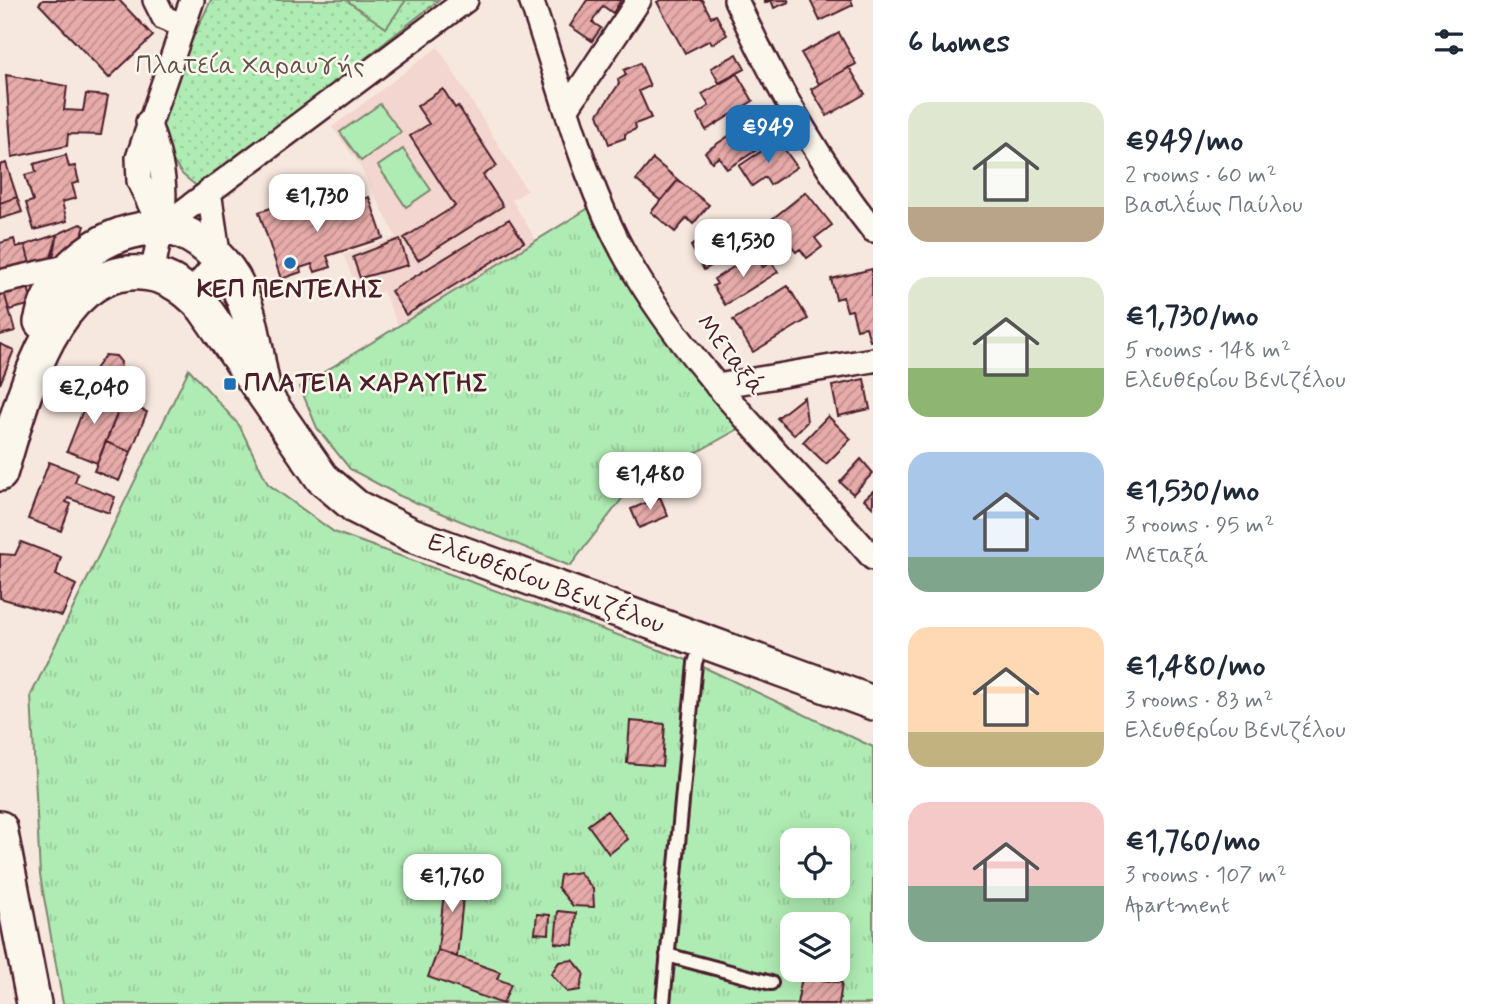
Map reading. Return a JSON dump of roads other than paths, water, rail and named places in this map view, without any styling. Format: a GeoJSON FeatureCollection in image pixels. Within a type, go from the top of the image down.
{"type":"FeatureCollection","features":[{"type":"Feature","properties":{"kind":"main road","name":"Ελευθερίου Βενιζέλου"},"geometry":{"type":"LineString","coordinates":[[161,228],[195,239],[219,260],[243,299],[266,398]]}},
{"type":"Feature","properties":{"kind":"main road"},"geometry":{"type":"LineString","coordinates":[[0,474],[35,370],[42,317],[54,290],[71,266],[107,241],[161,228]]}},
{"type":"Feature","properties":{"kind":"main road","name":"Ελευθερίου Βενιζέλου"},"geometry":{"type":"LineString","coordinates":[[35,370],[50,336],[83,291],[115,275],[152,274],[174,282],[191,293],[218,326],[321,478],[356,507],[412,535],[873,703]]}},
{"type":"Feature","properties":{"kind":"main road"},"geometry":{"type":"LineString","coordinates":[[0,828],[34,1004]]}},
{"type":"Feature","properties":{"kind":"street"},"geometry":{"type":"LineString","coordinates":[[155,0],[164,18],[182,25]]}},
{"type":"Feature","properties":{"kind":"street"},"geometry":{"type":"LineString","coordinates":[[152,274],[161,228],[139,181],[138,158],[148,122],[192,0]]}},
{"type":"Feature","properties":{"kind":"street"},"geometry":{"type":"LineString","coordinates":[[161,228],[466,0]]}},
{"type":"Feature","properties":{"kind":"street","name":"Μεταξά"},"geometry":{"type":"LineString","coordinates":[[531,0],[584,163],[627,258],[655,304],[717,386],[873,558]]}},
{"type":"Feature","properties":{"kind":"street"},"geometry":{"type":"LineString","coordinates":[[567,108],[639,0]]}},
{"type":"Feature","properties":{"kind":"street"},"geometry":{"type":"LineString","coordinates":[[736,0],[775,79],[832,175],[873,230]]}},
{"type":"Feature","properties":{"kind":"street"},"geometry":{"type":"LineString","coordinates":[[191,293],[219,260],[209,191]]}},
{"type":"Feature","properties":{"kind":"street"},"geometry":{"type":"LineString","coordinates":[[0,282],[71,266]]}},
{"type":"Feature","properties":{"kind":"street"},"geometry":{"type":"LineString","coordinates":[[717,386],[873,360]]}},
{"type":"Feature","properties":{"kind":"lane"},"geometry":{"type":"LineString","coordinates":[[663,1004],[695,663],[703,642]]}},
{"type":"Feature","properties":{"kind":"lane"},"geometry":{"type":"LineString","coordinates":[[667,955],[771,983]]}},
{"type":"Feature","properties":{"kind":"place","name":"ΚΕΠ ΠΕΝΤΕΛΗΣ"},"geometry":{"type":"Point","coordinates":[290,263]}},
{"type":"Feature","properties":{"kind":"place","name":"ΠΛΑΤΕΙΑ ΧΑΡΑΥΓΗΣ"},"geometry":{"type":"Point","coordinates":[230,384]}},
{"type":"Feature","properties":{"kind":"park label","name":"Πλατεία Χαραυγής"},"geometry":{"type":"Point","coordinates":[250,66]}}]}
